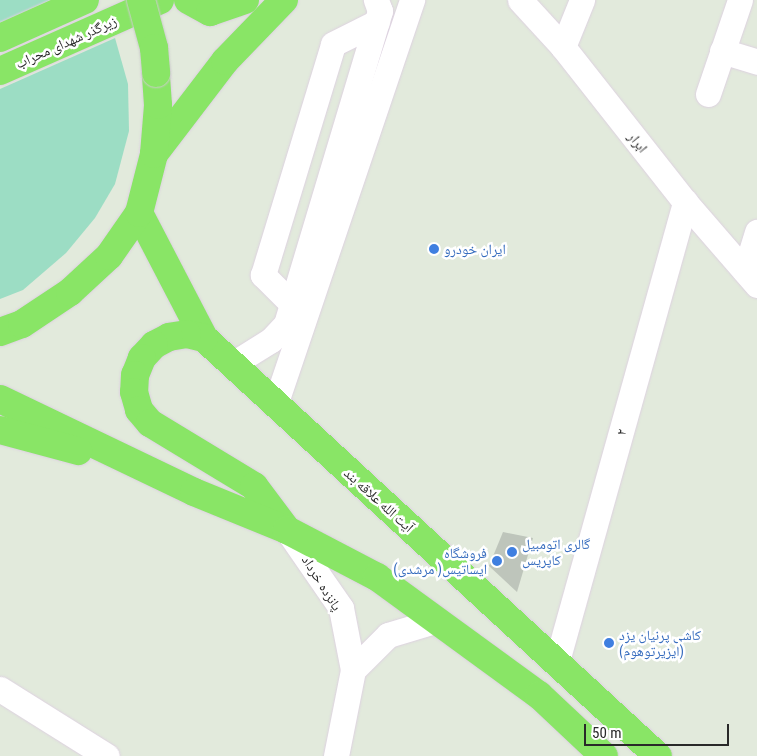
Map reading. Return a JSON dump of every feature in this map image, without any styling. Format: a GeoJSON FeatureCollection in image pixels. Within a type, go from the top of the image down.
{"type":"FeatureCollection","features":[{"type":"Feature","properties":{"kind":"main road"},"geometry":{"type":"LineString","coordinates":[[0,38],[85,0]]}},
{"type":"Feature","properties":{"kind":"main road"},"geometry":{"type":"LineString","coordinates":[[0,332],[22,324],[70,292],[109,256],[139,213],[154,154],[158,105],[154,48],[141,0]]}},
{"type":"Feature","properties":{"kind":"main road","name":"زیرگذر شهدای محراب"},"geometry":{"type":"LineString","coordinates":[[0,72],[160,0]]}},
{"type":"Feature","properties":{"kind":"main road"},"geometry":{"type":"LineString","coordinates":[[190,3],[210,12],[245,0]]}},
{"type":"Feature","properties":{"kind":"main road"},"geometry":{"type":"LineString","coordinates":[[154,154],[225,61],[284,0]]}},
{"type":"Feature","properties":{"kind":"main road","name":"آیت الله علاقه بند"},"geometry":{"type":"LineString","coordinates":[[139,213],[204,338],[231,365],[557,661],[658,756]]}},
{"type":"Feature","properties":{"kind":"main road"},"geometry":{"type":"LineString","coordinates":[[204,338],[187,334],[169,337],[154,345],[142,358],[135,375],[134,392],[139,410],[150,424],[254,486],[287,530]]}},
{"type":"Feature","properties":{"kind":"main road"},"geometry":{"type":"LineString","coordinates":[[0,399],[143,469],[287,530],[378,577],[539,695],[604,756]]}},
{"type":"Feature","properties":{"kind":"main road"},"geometry":{"type":"LineString","coordinates":[[0,430],[143,469]]}},
{"type":"Feature","properties":{"kind":"street"},"geometry":{"type":"LineString","coordinates":[[275,405],[412,0]]}},
{"type":"Feature","properties":{"kind":"street","name":"ابرار"},"geometry":{"type":"LineString","coordinates":[[520,0],[563,47],[685,202],[751,278]]}},
{"type":"Feature","properties":{"kind":"street"},"geometry":{"type":"LineString","coordinates":[[563,47],[582,0]]}},
{"type":"Feature","properties":{"kind":"street"},"geometry":{"type":"LineString","coordinates":[[708,94],[740,0]]}},
{"type":"Feature","properties":{"kind":"street"},"geometry":{"type":"LineString","coordinates":[[231,365],[271,340],[286,324],[376,11]]}},
{"type":"Feature","properties":{"kind":"street"},"geometry":{"type":"LineString","coordinates":[[291,303],[263,275],[333,44],[376,11]]}},
{"type":"Feature","properties":{"kind":"street"},"geometry":{"type":"LineString","coordinates":[[722,50],[757,62]]}},
{"type":"Feature","properties":{"kind":"street","name":"۲"},"geometry":{"type":"LineString","coordinates":[[557,661],[685,202]]}},
{"type":"Feature","properties":{"kind":"street"},"geometry":{"type":"LineString","coordinates":[[751,278],[757,232]]}},
{"type":"Feature","properties":{"kind":"street","name":"پانزده خرداد"},"geometry":{"type":"LineString","coordinates":[[287,530],[341,608],[352,670],[336,756]]}},
{"type":"Feature","properties":{"kind":"street"},"geometry":{"type":"LineString","coordinates":[[352,670],[388,635],[438,620]]}},
{"type":"Feature","properties":{"kind":"street"},"geometry":{"type":"LineString","coordinates":[[0,690],[107,756]]}},
{"type":"Feature","properties":{"kind":"green space"},"geometry":{"type":"Polygon","coordinates":[[[0,0],[50,0],[0,23],[0,0]]]}},
{"type":"Feature","properties":{"kind":"green space"},"geometry":{"type":"Polygon","coordinates":[[[115,38],[128,84],[129,131],[115,184],[95,218],[66,253],[23,290],[0,299],[0,89],[115,38]]]}},
{"type":"Feature","properties":{"kind":"building","name":"گالری اتومبیل کاپریس"},"geometry":{"type":"Polygon","coordinates":[[[503,532],[533,538],[517,592],[489,566],[503,532]]]}},
{"type":"Feature","properties":{"kind":"place","name":"ایران خودرو"},"geometry":{"type":"Point","coordinates":[434,249]}},
{"type":"Feature","properties":{"kind":"place","name":"گالری اتومبیل کاپریس"},"geometry":{"type":"Point","coordinates":[512,552]}},
{"type":"Feature","properties":{"kind":"place","name":"فروشگاه ایساتیس( مرشدی)"},"geometry":{"type":"Point","coordinates":[497,561]}},
{"type":"Feature","properties":{"kind":"place","name":"کاشی پرنیان یزد (ایزیرتوهوم)"},"geometry":{"type":"Point","coordinates":[609,643]}}]}
